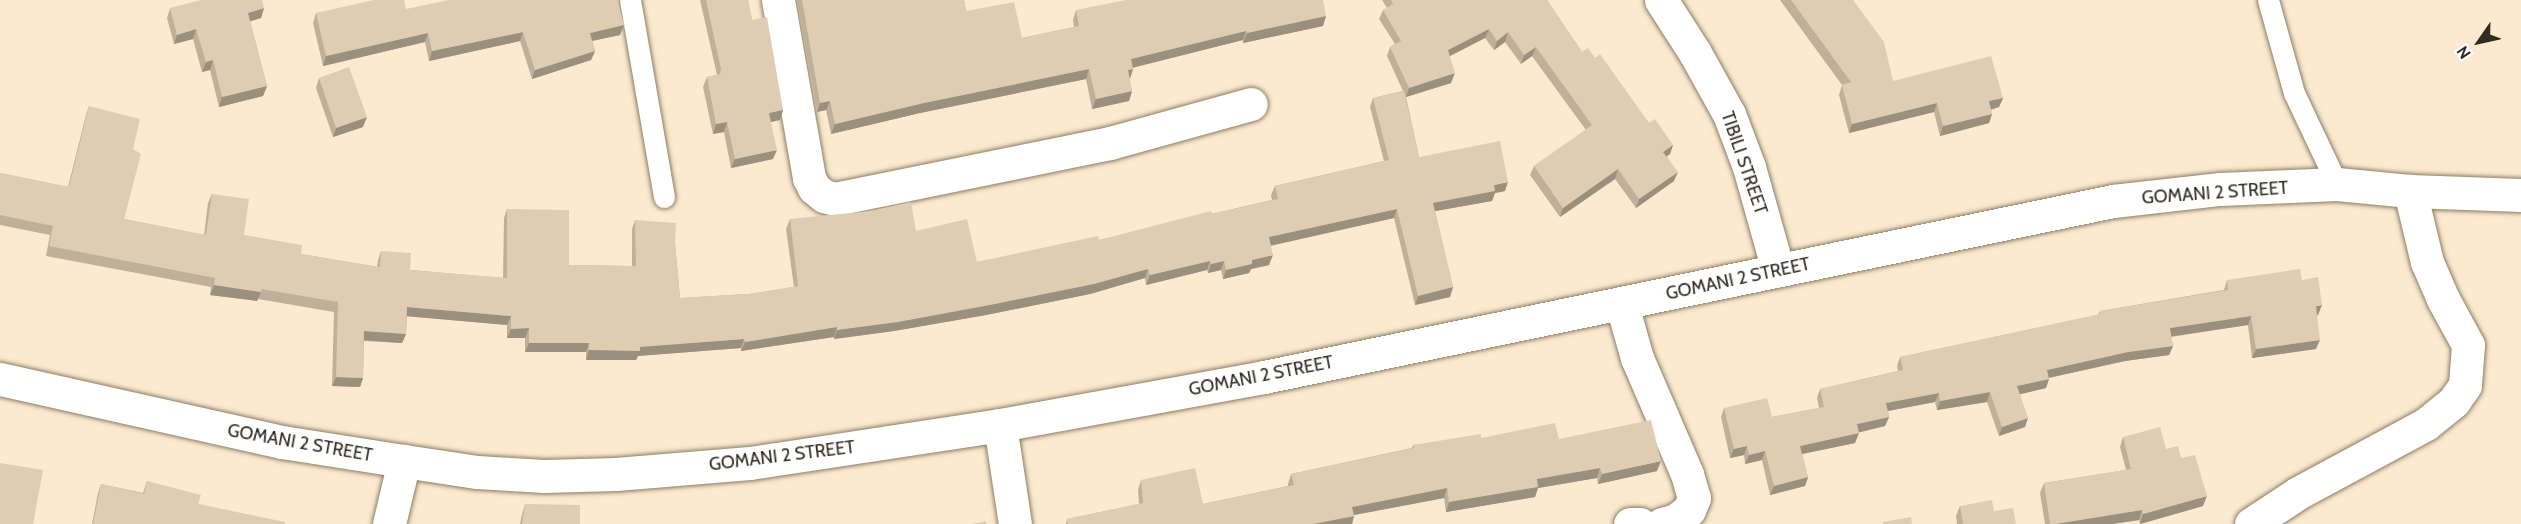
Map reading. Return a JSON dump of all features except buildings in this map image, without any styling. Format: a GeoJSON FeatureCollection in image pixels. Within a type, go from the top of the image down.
{"type":"FeatureCollection","features":[{"type":"Feature","properties":{"kind":"street"},"geometry":{"type":"LineString","coordinates":[[778,0],[809,178],[814,188],[824,196],[835,199],[1110,143],[1251,104]]}},
{"type":"Feature","properties":{"kind":"street","name":"TIBILI STREET"},"geometry":{"type":"LineString","coordinates":[[1661,0],[1695,53],[1729,114],[1749,167],[1778,270]]}},
{"type":"Feature","properties":{"kind":"street","name":"GOMANI 2 STREET"},"geometry":{"type":"LineString","coordinates":[[0,379],[282,442],[404,461],[499,473],[544,476],[616,474],[750,463],[1000,425],[1264,377],[1622,305],[1778,270],[2113,201],[2220,189],[2337,184],[2410,191],[2521,195]]}},
{"type":"Feature","properties":{"kind":"street"},"geometry":{"type":"LineString","coordinates":[[2251,524],[2298,492],[2426,424],[2454,401],[2465,385],[2468,345],[2443,300],[2427,262],[2410,191]]}},
{"type":"Feature","properties":{"kind":"street"},"geometry":{"type":"LineString","coordinates":[[1622,305],[1637,358],[1687,474],[1694,498],[1689,510],[1676,520],[1662,524]]}},
{"type":"Feature","properties":{"kind":"street"},"geometry":{"type":"LineString","coordinates":[[1000,425],[1015,524]]}},
{"type":"Feature","properties":{"kind":"street"},"geometry":{"type":"LineString","coordinates":[[389,524],[404,461]]}},
{"type":"Feature","properties":{"kind":"street"},"geometry":{"type":"LineString","coordinates":[[1630,524],[1640,524]]}},
{"type":"Feature","properties":{"kind":"lane"},"geometry":{"type":"LineString","coordinates":[[630,0],[664,197]]}},
{"type":"Feature","properties":{"kind":"lane"},"geometry":{"type":"LineString","coordinates":[[2268,0],[2294,93],[2337,184]]}}]}
